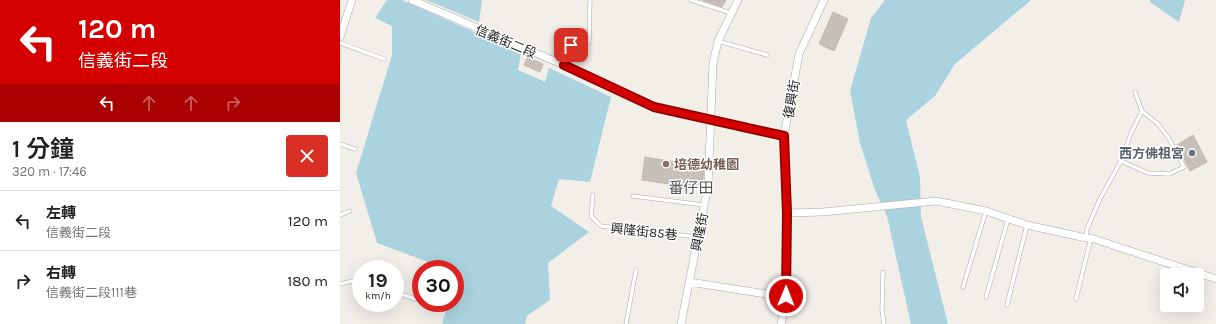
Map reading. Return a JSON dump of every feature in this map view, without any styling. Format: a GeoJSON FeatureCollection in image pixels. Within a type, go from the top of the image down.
{"type":"FeatureCollection","features":[{"type":"Feature","properties":{"kind":"street"},"geometry":{"type":"LineString","coordinates":[[340,37],[352,0]]}},
{"type":"Feature","properties":{"kind":"street","name":"信義街二段"},"geometry":{"type":"LineString","coordinates":[[412,0],[564,65],[654,107],[784,136]]}},
{"type":"Feature","properties":{"kind":"street","name":"興隆街"},"geometry":{"type":"LineString","coordinates":[[681,324],[708,186],[713,64],[718,41],[738,0]]}},
{"type":"Feature","properties":{"kind":"street","name":"復興街"},"geometry":{"type":"LineString","coordinates":[[781,324],[786,296],[787,213],[784,136],[799,54],[824,0]]}},
{"type":"Feature","properties":{"kind":"street"},"geometry":{"type":"LineString","coordinates":[[787,213],[823,212],[936,201],[986,211],[1027,225],[1089,238],[1216,279]]}},
{"type":"Feature","properties":{"kind":"street"},"geometry":{"type":"LineString","coordinates":[[689,282],[786,296]]}},
{"type":"Feature","properties":{"kind":"lane"},"geometry":{"type":"LineString","coordinates":[[564,65],[571,45],[589,43],[590,0]]}},
{"type":"Feature","properties":{"kind":"lane"},"geometry":{"type":"LineString","coordinates":[[691,0],[732,13]]}},
{"type":"Feature","properties":{"kind":"lane"},"geometry":{"type":"LineString","coordinates":[[718,41],[767,55]]}},
{"type":"Feature","properties":{"kind":"lane"},"geometry":{"type":"LineString","coordinates":[[340,43],[384,59]]}},
{"type":"Feature","properties":{"kind":"lane"},"geometry":{"type":"LineString","coordinates":[[1121,161],[1148,173],[1169,174],[1184,167],[1168,137],[1158,124],[1142,111],[1135,92]]}},
{"type":"Feature","properties":{"kind":"lane"},"geometry":{"type":"LineString","coordinates":[[1076,299],[1089,238],[1087,229],[1100,199],[1121,161],[1131,133],[1142,111]]}},
{"type":"Feature","properties":{"kind":"lane"},"geometry":{"type":"LineString","coordinates":[[340,144],[355,148]]}},
{"type":"Feature","properties":{"kind":"lane","name":"興隆街85巷"},"geometry":{"type":"LineString","coordinates":[[593,195],[591,216],[601,226],[698,237]]}},
{"type":"Feature","properties":{"kind":"lane"},"geometry":{"type":"LineString","coordinates":[[633,196],[704,205]]}},
{"type":"Feature","properties":{"kind":"lane"},"geometry":{"type":"LineString","coordinates":[[340,215],[350,211]]}},
{"type":"Feature","properties":{"kind":"lane"},"geometry":{"type":"LineString","coordinates":[[964,287],[986,211]]}},
{"type":"Feature","properties":{"kind":"lane"},"geometry":{"type":"LineString","coordinates":[[986,296],[1008,219]]}},
{"type":"Feature","properties":{"kind":"lane"},"geometry":{"type":"LineString","coordinates":[[1007,305],[1027,225]]}},
{"type":"Feature","properties":{"kind":"lane"},"geometry":{"type":"LineString","coordinates":[[626,324],[636,270]]}},
{"type":"Feature","properties":{"kind":"lane"},"geometry":{"type":"LineString","coordinates":[[883,272],[882,310],[884,324]]}},
{"type":"Feature","properties":{"kind":"lane"},"geometry":{"type":"LineString","coordinates":[[340,284],[352,281]]}},
{"type":"Feature","properties":{"kind":"water"},"geometry":{"type":"Polygon","coordinates":[[[387,0],[402,0],[521,53],[518,70],[545,82],[549,68],[611,97],[590,182],[559,179],[551,206],[589,232],[548,263],[550,300],[527,316],[525,324],[442,324],[445,312],[464,312],[464,260],[423,260],[377,243],[356,173],[392,55],[392,26],[375,18],[387,0]]]}},
{"type":"Feature","properties":{"kind":"water"},"geometry":{"type":"Polygon","coordinates":[[[426,0],[482,0],[479,22],[426,0]]]}},
{"type":"Feature","properties":{"kind":"water"},"geometry":{"type":"Polygon","coordinates":[[[885,0],[1031,0],[955,64],[935,96],[906,120],[920,177],[921,217],[948,324],[911,324],[887,216],[875,190],[860,143],[850,91],[871,18],[885,0]]]}},
{"type":"Feature","properties":{"kind":"water"},"geometry":{"type":"Polygon","coordinates":[[[1150,0],[1185,0],[1179,22],[1150,2],[1150,0]]]}},
{"type":"Feature","properties":{"kind":"building"},"geometry":{"type":"Polygon","coordinates":[[[702,0],[726,0],[722,7],[702,0]]]}},
{"type":"Feature","properties":{"kind":"building"},"geometry":{"type":"Polygon","coordinates":[[[833,12],[848,19],[834,51],[819,44],[833,12]]]}},
{"type":"Feature","properties":{"kind":"building"},"geometry":{"type":"Polygon","coordinates":[[[528,57],[543,64],[540,72],[524,65],[528,57]]]}},
{"type":"Feature","properties":{"kind":"building","name":"西方佛祖宮"},"geometry":{"type":"Polygon","coordinates":[[[1193,135],[1207,162],[1190,171],[1177,145],[1193,135]]]}},
{"type":"Feature","properties":{"kind":"building","name":"培德幼稚園"},"geometry":{"type":"Polygon","coordinates":[[[645,157],[704,167],[702,189],[642,180],[645,157]]]}},
{"type":"Feature","properties":{"kind":"place","name":"西方佛祖宮"},"geometry":{"type":"Point","coordinates":[1192,153]}},
{"type":"Feature","properties":{"kind":"place","name":"培德幼稚園"},"geometry":{"type":"Point","coordinates":[666,164]}},
{"type":"Feature","properties":{"kind":"district","name":"番仔田"},"geometry":{"type":"Point","coordinates":[691,188]}},
{"type":"Feature","properties":{"kind":"route"},"geometry":{"type":"LineString","coordinates":[[571,45],[564,65],[654,107],[784,136],[787,213],[786,296]]}}]}
